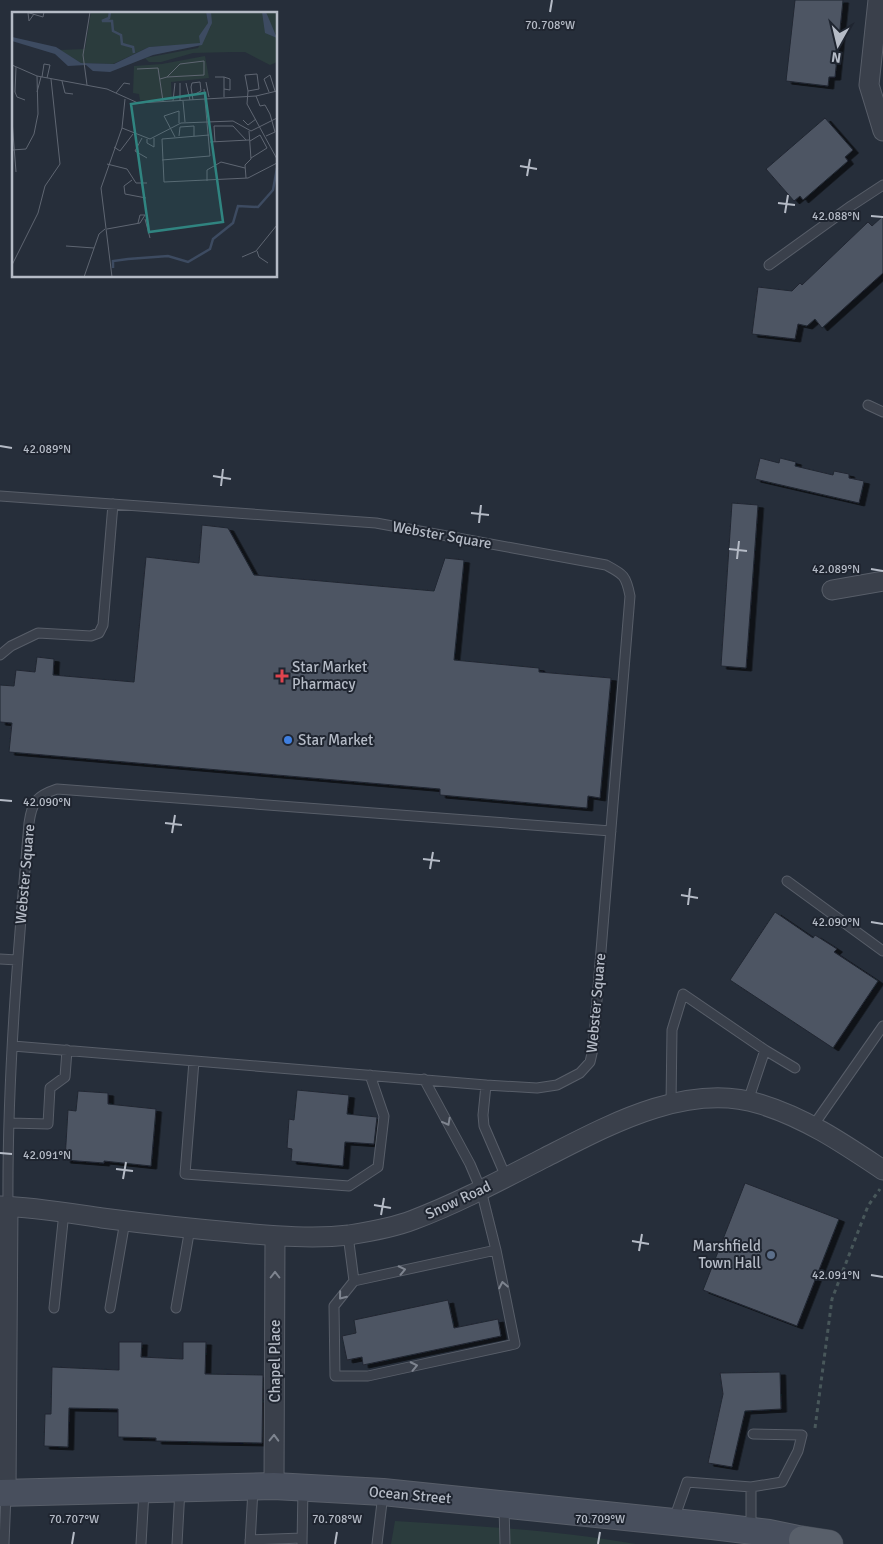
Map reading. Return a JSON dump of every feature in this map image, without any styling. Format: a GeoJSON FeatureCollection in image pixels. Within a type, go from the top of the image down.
{"type":"FeatureCollection","features":[{"type":"Feature","properties":{"kind":"main road","name":"Ocean Street"},"geometry":{"type":"LineString","coordinates":[[3,1493],[263,1486],[383,1492],[751,1531],[816,1542]]}},
{"type":"Feature","properties":{"kind":"street"},"geometry":{"type":"LineString","coordinates":[[878,0],[869,86],[883,131]]}},
{"type":"Feature","properties":{"kind":"street"},"geometry":{"type":"LineString","coordinates":[[832,590],[883,581]]}},
{"type":"Feature","properties":{"kind":"street","name":"Snow Road"},"geometry":{"type":"LineString","coordinates":[[4,1206],[275,1236],[348,1235],[411,1221],[481,1190],[598,1130],[654,1108],[696,1099],[719,1097],[759,1103],[799,1118],[835,1138],[883,1170]]}},
{"type":"Feature","properties":{"kind":"street"},"geometry":{"type":"LineString","coordinates":[[3,1493],[4,1206]]}},
{"type":"Feature","properties":{"kind":"street","name":"Chapel Place"},"geometry":{"type":"LineString","coordinates":[[263,1486],[275,1236]]}},
{"type":"Feature","properties":{"kind":"lane"},"geometry":{"type":"LineString","coordinates":[[769,265],[883,185]]}},
{"type":"Feature","properties":{"kind":"lane"},"geometry":{"type":"LineString","coordinates":[[868,404],[883,412]]}},
{"type":"Feature","properties":{"kind":"lane","name":"Webster Square"},"geometry":{"type":"LineString","coordinates":[[0,496],[376,523],[606,565],[621,573],[627,582],[630,596],[594,1039],[590,1062],[580,1073],[557,1085],[536,1088],[13,1046]]}},
{"type":"Feature","properties":{"kind":"lane"},"geometry":{"type":"LineString","coordinates":[[0,656],[11,646],[38,633],[91,636],[99,633],[103,625],[112,504]]}},
{"type":"Feature","properties":{"kind":"lane","name":"Webster Square"},"geometry":{"type":"LineString","coordinates":[[4,1206],[4,1136],[10,1123],[18,960],[31,810],[36,800],[44,793],[57,789],[611,831]]}},
{"type":"Feature","properties":{"kind":"lane"},"geometry":{"type":"LineString","coordinates":[[787,881],[883,951]]}},
{"type":"Feature","properties":{"kind":"lane"},"geometry":{"type":"LineString","coordinates":[[0,959],[18,960]]}},
{"type":"Feature","properties":{"kind":"lane"},"geometry":{"type":"LineString","coordinates":[[671,1104],[672,1030],[683,994],[765,1050],[795,1068]]}},
{"type":"Feature","properties":{"kind":"lane"},"geometry":{"type":"LineString","coordinates":[[813,1126],[883,1026]]}},
{"type":"Feature","properties":{"kind":"lane"},"geometry":{"type":"LineString","coordinates":[[10,1123],[48,1124],[50,1088],[65,1077],[67,1050]]}},
{"type":"Feature","properties":{"kind":"lane"},"geometry":{"type":"LineString","coordinates":[[748,1101],[765,1050]]}},
{"type":"Feature","properties":{"kind":"lane"},"geometry":{"type":"LineString","coordinates":[[194,1061],[185,1174],[349,1186],[378,1167],[384,1116],[370,1075]]}},
{"type":"Feature","properties":{"kind":"lane"},"geometry":{"type":"LineString","coordinates":[[424,1079],[470,1164],[481,1190],[496,1250],[515,1344],[368,1376],[335,1376],[334,1306],[354,1281],[496,1250]]}},
{"type":"Feature","properties":{"kind":"lane"},"geometry":{"type":"LineString","coordinates":[[486,1085],[483,1115],[484,1126],[506,1177]]}},
{"type":"Feature","properties":{"kind":"lane"},"geometry":{"type":"LineString","coordinates":[[54,1308],[64,1212]]}},
{"type":"Feature","properties":{"kind":"lane"},"geometry":{"type":"LineString","coordinates":[[110,1308],[126,1221]]}},
{"type":"Feature","properties":{"kind":"lane"},"geometry":{"type":"LineString","coordinates":[[176,1308],[190,1228]]}},
{"type":"Feature","properties":{"kind":"lane"},"geometry":{"type":"LineString","coordinates":[[348,1235],[354,1281]]}},
{"type":"Feature","properties":{"kind":"lane"},"geometry":{"type":"LineString","coordinates":[[672,1522],[687,1482],[751,1487],[782,1482],[798,1451],[802,1435],[753,1434]]}},
{"type":"Feature","properties":{"kind":"lane"},"geometry":{"type":"LineString","coordinates":[[263,1486],[250,1542],[302,1541],[303,1488]]}},
{"type":"Feature","properties":{"kind":"lane"},"geometry":{"type":"LineString","coordinates":[[751,1487],[751,1531]]}},
{"type":"Feature","properties":{"kind":"lane"},"geometry":{"type":"LineString","coordinates":[[177,1544],[180,1488]]}},
{"type":"Feature","properties":{"kind":"lane"},"geometry":{"type":"LineString","coordinates":[[141,1544],[144,1489]]}},
{"type":"Feature","properties":{"kind":"lane"},"geometry":{"type":"LineString","coordinates":[[377,1544],[383,1492]]}},
{"type":"Feature","properties":{"kind":"lane"},"geometry":{"type":"LineString","coordinates":[[3,1493],[4,1544]]}},
{"type":"Feature","properties":{"kind":"lane"},"geometry":{"type":"LineString","coordinates":[[504,1504],[505,1544]]}},
{"type":"Feature","properties":{"kind":"path"},"geometry":{"type":"LineString","coordinates":[[802,1435],[816,1427],[832,1299],[868,1206],[883,1184]]}},
{"type":"Feature","properties":{"kind":"shaded area"},"geometry":{"type":"Polygon","coordinates":[[[395,1521],[546,1532],[636,1544],[391,1544],[395,1521]]]}},
{"type":"Feature","properties":{"kind":"building"},"geometry":{"type":"Polygon","coordinates":[[[795,0],[843,0],[835,77],[829,77],[828,86],[786,81],[795,0]]]}},
{"type":"Feature","properties":{"kind":"building"},"geometry":{"type":"Polygon","coordinates":[[[825,118],[853,150],[845,157],[848,161],[803,200],[800,196],[794,201],[766,169],[825,118]]]}},
{"type":"Feature","properties":{"kind":"building"},"geometry":{"type":"Polygon","coordinates":[[[883,216],[883,273],[822,328],[815,319],[807,326],[798,324],[795,339],[752,334],[758,287],[792,291],[800,283],[802,285],[868,222],[872,226],[883,216]]]}},
{"type":"Feature","properties":{"kind":"building"},"geometry":{"type":"Polygon","coordinates":[[[760,458],[779,463],[780,458],[796,462],[795,466],[833,475],[834,471],[849,474],[849,478],[864,481],[859,503],[755,479],[760,458]]]}},
{"type":"Feature","properties":{"kind":"building"},"geometry":{"type":"Polygon","coordinates":[[[732,503],[758,505],[746,668],[721,666],[732,503]]]}},
{"type":"Feature","properties":{"kind":"building"},"geometry":{"type":"Polygon","coordinates":[[[202,525],[228,528],[254,575],[434,591],[445,558],[464,560],[454,660],[539,668],[539,672],[611,678],[600,798],[588,796],[587,808],[440,795],[440,789],[9,752],[12,723],[0,722],[0,685],[14,686],[16,670],[35,672],[37,657],[54,659],[53,675],[134,682],[146,557],[199,563],[202,525]]]}},
{"type":"Feature","properties":{"kind":"building"},"geometry":{"type":"Polygon","coordinates":[[[775,912],[813,938],[815,935],[837,949],[834,952],[878,981],[833,1048],[730,980],[775,912]]]}},
{"type":"Feature","properties":{"kind":"building"},"geometry":{"type":"Polygon","coordinates":[[[297,1090],[349,1095],[347,1114],[377,1117],[374,1144],[345,1142],[343,1166],[291,1161],[292,1149],[287,1148],[289,1119],[294,1120],[297,1090]]]}},
{"type":"Feature","properties":{"kind":"building"},"geometry":{"type":"Polygon","coordinates":[[[78,1091],[108,1093],[108,1104],[156,1109],[151,1166],[104,1161],[104,1163],[65,1160],[68,1110],[76,1111],[78,1091]]]}},
{"type":"Feature","properties":{"kind":"building","name":"Marshfield Town Hall"},"geometry":{"type":"Polygon","coordinates":[[[745,1183],[839,1219],[797,1326],[703,1290],[745,1183]]]}},
{"type":"Feature","properties":{"kind":"building"},"geometry":{"type":"Polygon","coordinates":[[[448,1300],[454,1328],[498,1319],[501,1336],[363,1365],[362,1357],[347,1360],[342,1336],[356,1333],[354,1320],[448,1300]]]}},
{"type":"Feature","properties":{"kind":"building"},"geometry":{"type":"Polygon","coordinates":[[[119,1342],[142,1342],[141,1357],[183,1359],[183,1342],[206,1342],[205,1374],[263,1375],[262,1443],[156,1441],[156,1438],[118,1437],[118,1409],[69,1408],[68,1447],[44,1446],[45,1414],[51,1414],[52,1367],[119,1370],[119,1342]]]}},
{"type":"Feature","properties":{"kind":"building"},"geometry":{"type":"Polygon","coordinates":[[[780,1372],[781,1409],[745,1411],[732,1467],[708,1463],[723,1394],[720,1373],[780,1372]]]}},
{"type":"Feature","properties":{"kind":"place","name":"Star Market Pharmacy"},"geometry":{"type":"Point","coordinates":[282,676]}},
{"type":"Feature","properties":{"kind":"place","name":"Star Market"},"geometry":{"type":"Point","coordinates":[288,740]}},
{"type":"Feature","properties":{"kind":"place","name":"Marshfield Town Hall"},"geometry":{"type":"Point","coordinates":[771,1255]}}]}
